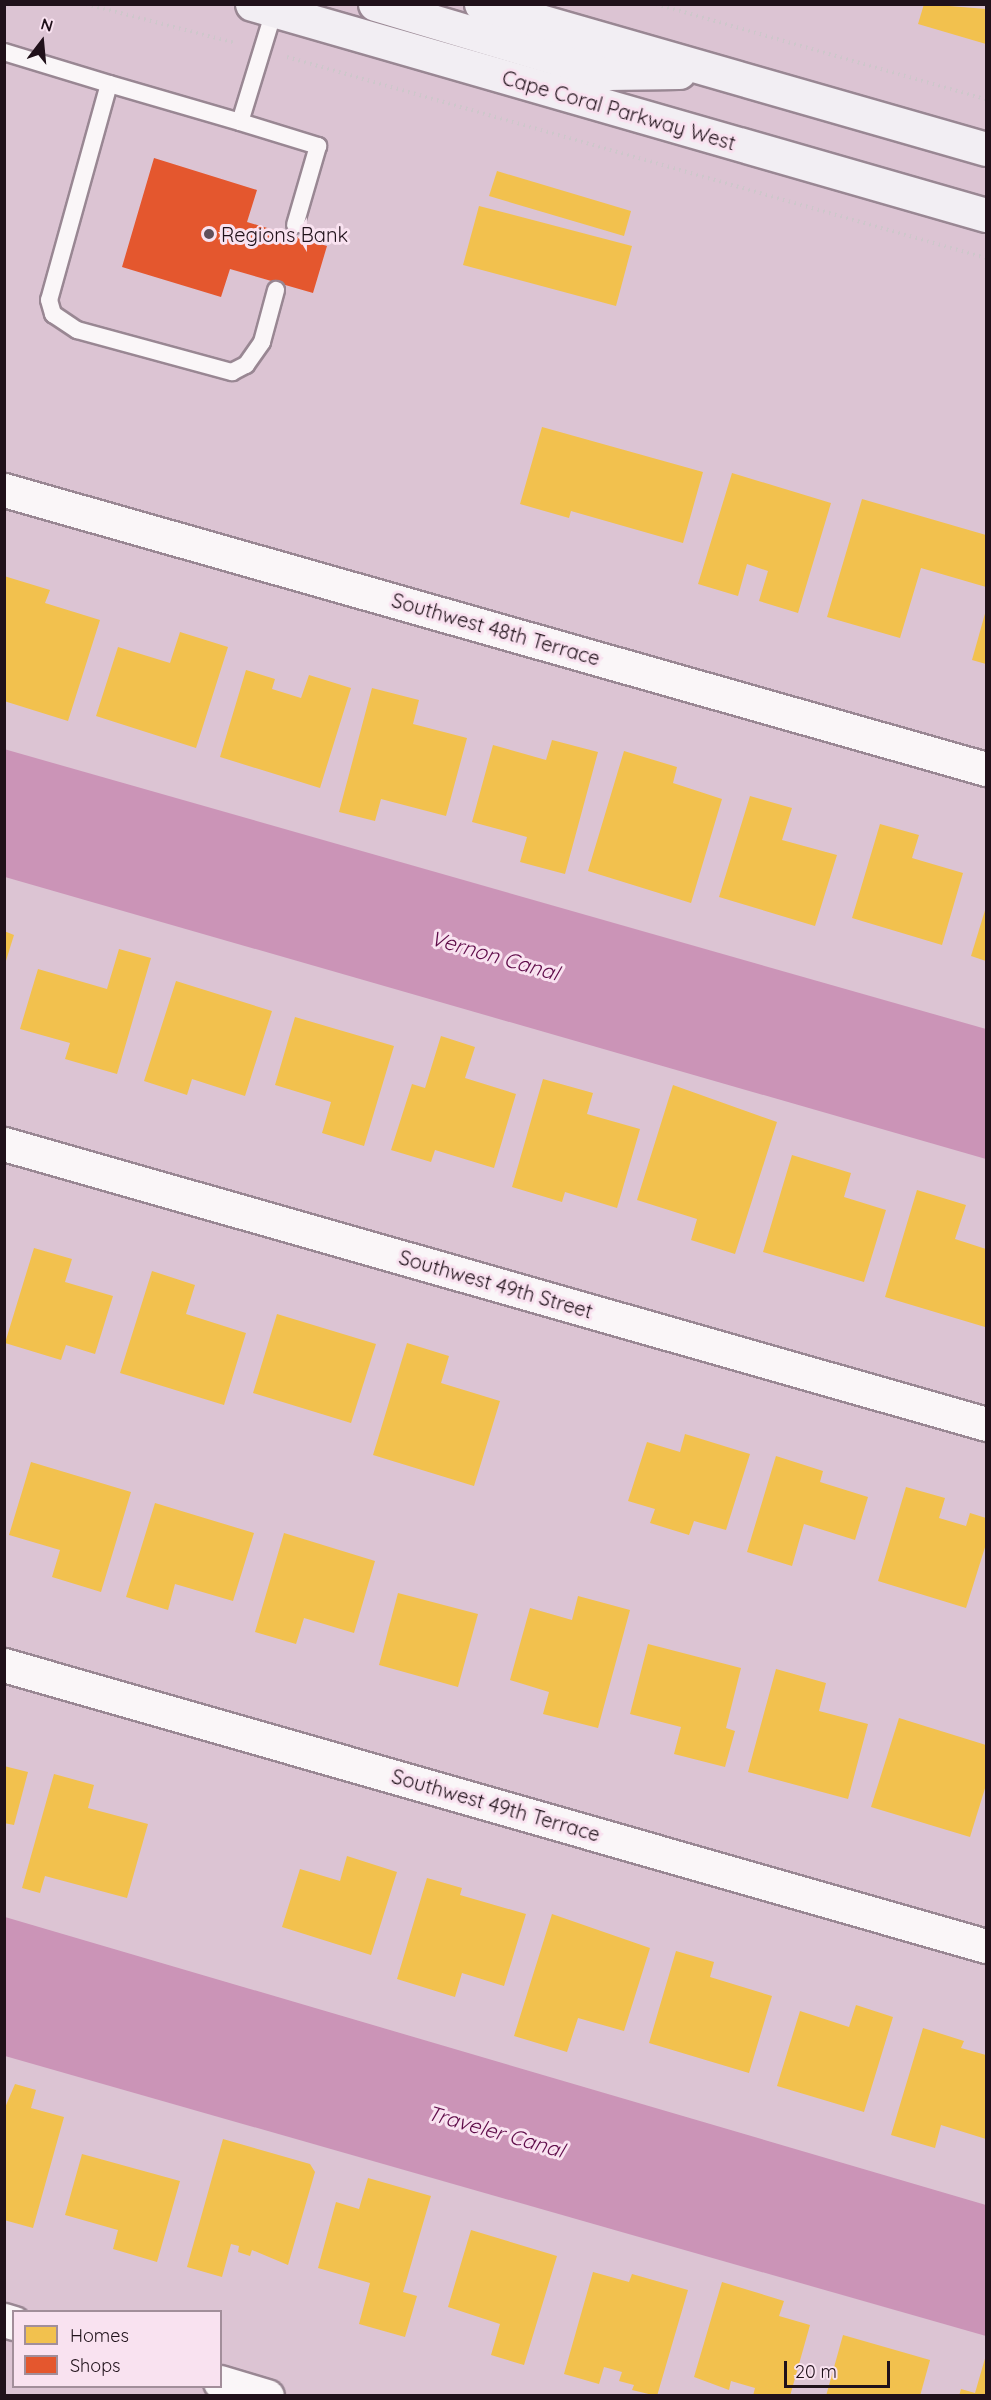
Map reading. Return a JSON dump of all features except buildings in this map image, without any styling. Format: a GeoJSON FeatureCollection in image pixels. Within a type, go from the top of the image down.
{"type":"FeatureCollection","features":[{"type":"Feature","properties":{"kind":"main road"},"geometry":{"type":"LineString","coordinates":[[375,4],[607,73],[717,72]]}},
{"type":"Feature","properties":{"kind":"main road"},"geometry":{"type":"LineString","coordinates":[[481,4],[987,148]]}},
{"type":"Feature","properties":{"kind":"main road","name":"Cape Coral Parkway West"},"geometry":{"type":"LineString","coordinates":[[270,7],[987,215]]}},
{"type":"Feature","properties":{"kind":"street","name":"Southwest 48th Terrace"},"geometry":{"type":"LineString","coordinates":[[4,490],[987,769]]}},
{"type":"Feature","properties":{"kind":"street","name":"Southwest 49th Street"},"geometry":{"type":"LineString","coordinates":[[4,1144],[987,1424]]}},
{"type":"Feature","properties":{"kind":"street","name":"Southwest 49th Terrace"},"geometry":{"type":"LineString","coordinates":[[4,1665],[987,1946]]}},
{"type":"Feature","properties":{"kind":"street"},"geometry":{"type":"LineString","coordinates":[[222,2383],[266,2395]]}},
{"type":"Feature","properties":{"kind":"lane"},"geometry":{"type":"LineString","coordinates":[[240,123],[263,50],[270,7]]}},
{"type":"Feature","properties":{"kind":"lane"},"geometry":{"type":"LineString","coordinates":[[4,52],[318,146],[295,225]]}},
{"type":"Feature","properties":{"kind":"lane"},"geometry":{"type":"LineString","coordinates":[[110,84],[49,300],[53,314],[77,330],[232,372],[246,365],[262,342],[276,290]]}},
{"type":"Feature","properties":{"kind":"path"},"geometry":{"type":"LineString","coordinates":[[86,4],[263,50],[987,258]]}},
{"type":"Feature","properties":{"kind":"path"},"geometry":{"type":"LineString","coordinates":[[656,4],[987,99]]}},
{"type":"Feature","properties":{"kind":"water","name":"Vernon Canal"},"geometry":{"type":"Polygon","coordinates":[[[4,749],[986,1029],[986,1159],[5,877],[4,749]]]}},
{"type":"Feature","properties":{"kind":"water","name":"Traveler Canal"},"geometry":{"type":"Polygon","coordinates":[[[5,1917],[986,2205],[986,2336],[5,2056],[5,1917]]]}},
{"type":"Feature","properties":{"kind":"place","name":"Regions Bank"},"geometry":{"type":"Point","coordinates":[209,234]}}]}
